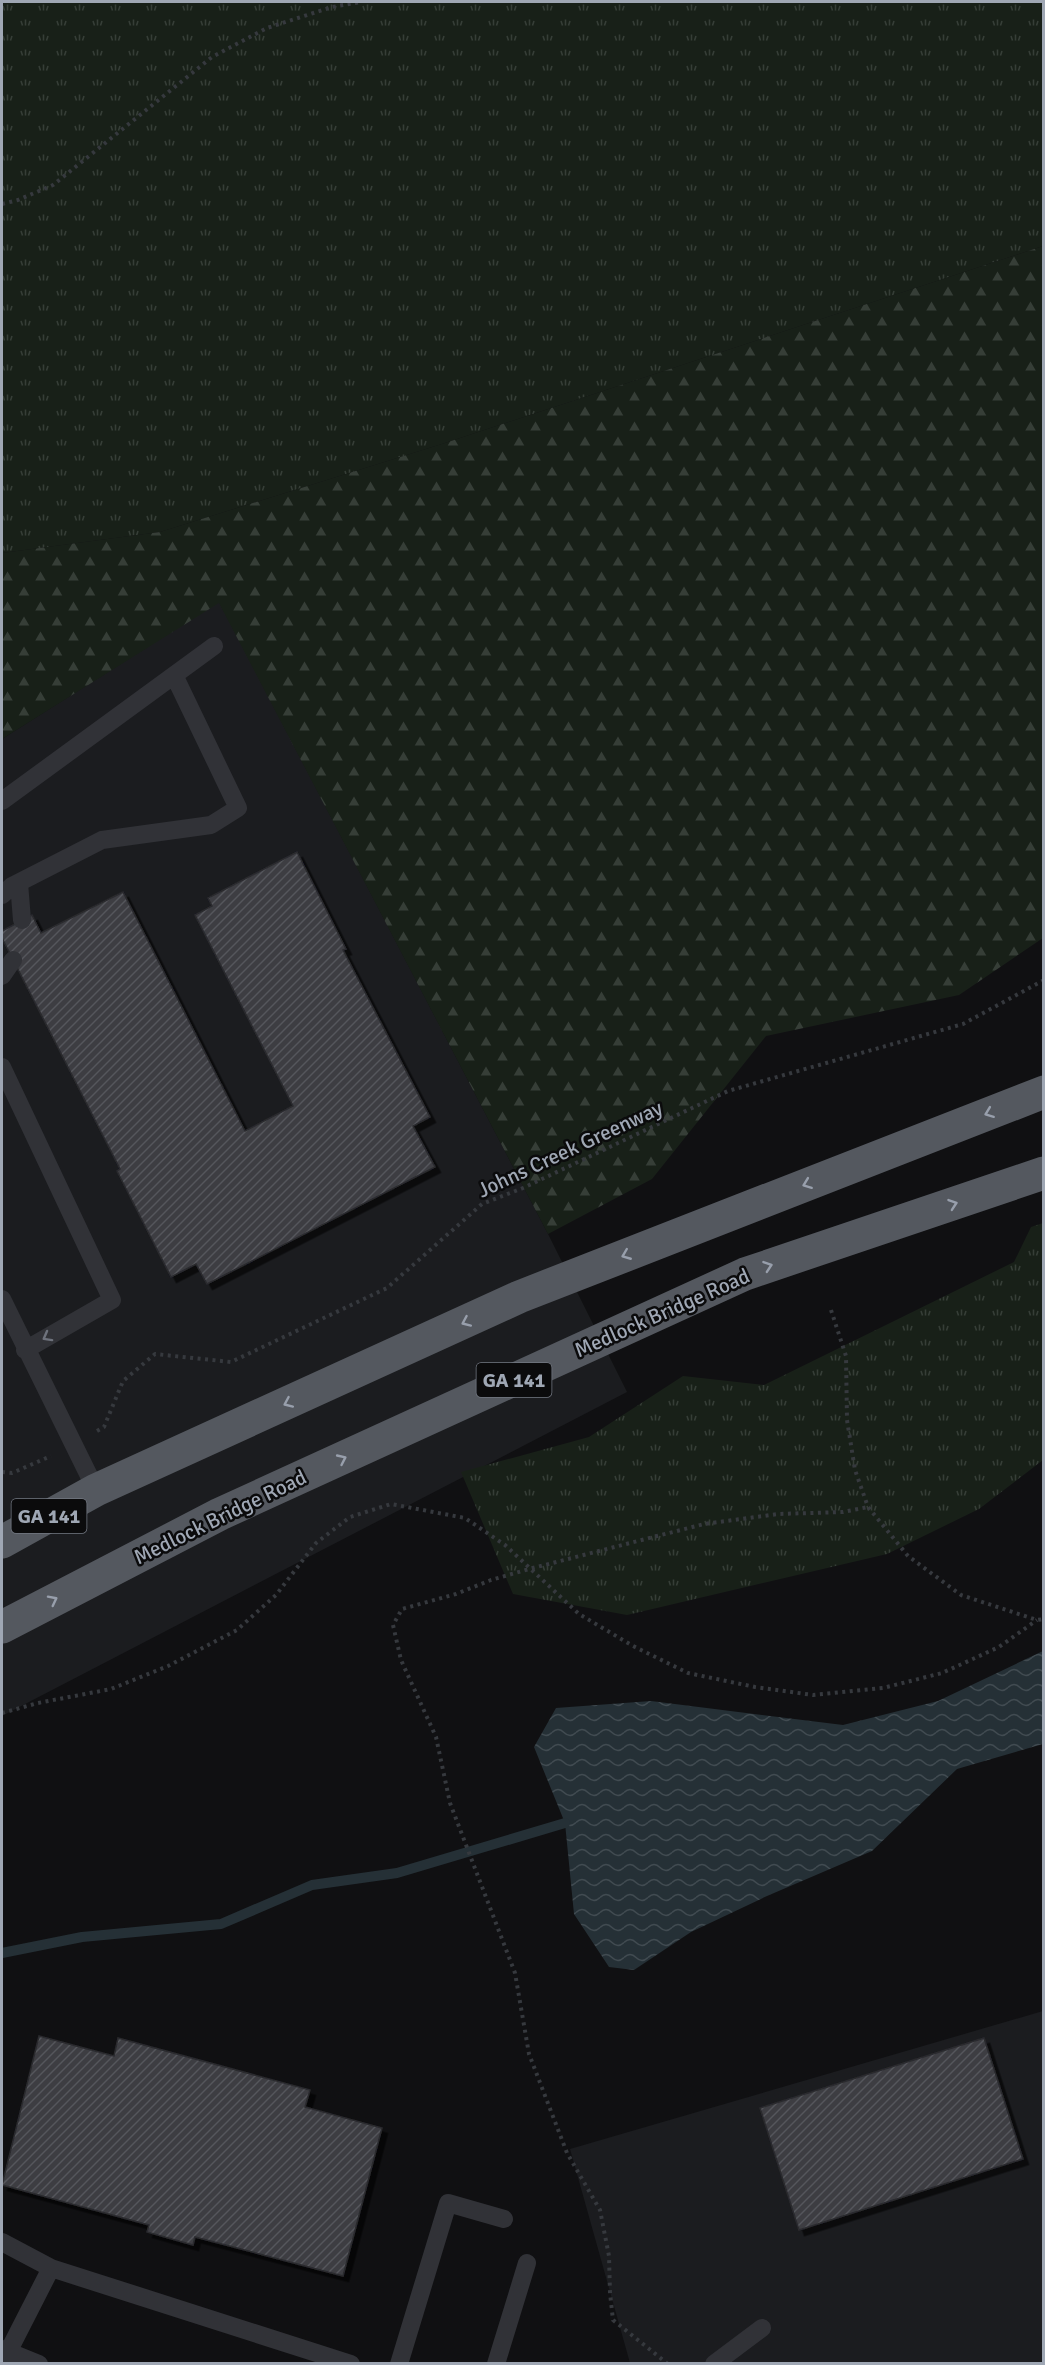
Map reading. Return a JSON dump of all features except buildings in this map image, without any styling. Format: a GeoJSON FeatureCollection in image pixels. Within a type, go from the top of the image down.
{"type":"FeatureCollection","features":[{"type":"Feature","properties":{"kind":"highway","name":"GA 141"},"geometry":{"type":"LineString","coordinates":[[2,1542],[96,1490],[519,1297],[1044,1092]]}},
{"type":"Feature","properties":{"kind":"highway","name":"Medlock Bridge Road"},"geometry":{"type":"LineString","coordinates":[[2,1627],[220,1514],[745,1274],[1044,1173]]}},
{"type":"Feature","properties":{"kind":"lane"},"geometry":{"type":"LineString","coordinates":[[2,801],[214,646]]}},
{"type":"Feature","properties":{"kind":"lane"},"geometry":{"type":"LineString","coordinates":[[2,895],[19,883],[102,840],[211,825],[238,808],[174,675]]}},
{"type":"Feature","properties":{"kind":"lane"},"geometry":{"type":"LineString","coordinates":[[19,883],[22,920]]}},
{"type":"Feature","properties":{"kind":"lane"},"geometry":{"type":"LineString","coordinates":[[2,976],[13,960]]}},
{"type":"Feature","properties":{"kind":"lane"},"geometry":{"type":"LineString","coordinates":[[2,1067],[112,1300],[25,1350]]}},
{"type":"Feature","properties":{"kind":"lane"},"geometry":{"type":"LineString","coordinates":[[2,1299],[5,1318],[25,1350],[96,1490]]}},
{"type":"Feature","properties":{"kind":"lane"},"geometry":{"type":"LineString","coordinates":[[399,2364],[448,2203],[504,2219]]}},
{"type":"Feature","properties":{"kind":"lane"},"geometry":{"type":"LineString","coordinates":[[2,2242],[51,2268],[351,2364]]}},
{"type":"Feature","properties":{"kind":"lane"},"geometry":{"type":"LineString","coordinates":[[496,2364],[527,2263]]}},
{"type":"Feature","properties":{"kind":"lane"},"geometry":{"type":"LineString","coordinates":[[39,2364],[4,2355],[51,2268]]}},
{"type":"Feature","properties":{"kind":"lane"},"geometry":{"type":"LineString","coordinates":[[714,2364],[762,2328]]}},
{"type":"Feature","properties":{"kind":"path"},"geometry":{"type":"LineString","coordinates":[[2,204],[18,200],[53,185],[212,57],[267,28],[332,7],[361,2]]}},
{"type":"Feature","properties":{"kind":"path","name":"Johns Creek Greenway"},"geometry":{"type":"LineString","coordinates":[[2,1472],[12,1473],[74,1446],[104,1427],[123,1381],[155,1354],[231,1362],[387,1288],[482,1204],[524,1188],[728,1091],[963,1024],[1044,980]]}},
{"type":"Feature","properties":{"kind":"path"},"geometry":{"type":"LineString","coordinates":[[831,1310],[846,1356],[847,1420],[855,1470],[868,1507],[908,1556],[961,1595],[1037,1620],[1044,1619]]}},
{"type":"Feature","properties":{"kind":"path"},"geometry":{"type":"LineString","coordinates":[[2,1713],[38,1702],[111,1689],[168,1666],[237,1630],[276,1595],[316,1543],[350,1517],[392,1504],[465,1518],[505,1545],[579,1614],[633,1646],[688,1673],[755,1687],[813,1695],[883,1688],[942,1673],[999,1647],[1037,1620]]}},
{"type":"Feature","properties":{"kind":"path"},"geometry":{"type":"LineString","coordinates":[[668,2364],[613,2320],[609,2256],[600,2210],[567,2153],[528,2054],[514,1973],[450,1803],[436,1737],[401,1660],[393,1625],[402,1609],[456,1594],[490,1580],[704,1524],[778,1514],[843,1512],[868,1507]]}},
{"type":"Feature","properties":{"kind":"shaded area"},"geometry":{"type":"Polygon","coordinates":[[[219,602],[548,1234],[627,1392],[2,1716],[2,739],[219,602]]]}},
{"type":"Feature","properties":{"kind":"shaded area"},"geometry":{"type":"Polygon","coordinates":[[[1043,2011],[1043,2363],[630,2363],[570,2149],[1043,2011]]]}},
{"type":"Feature","properties":{"kind":"green space"},"geometry":{"type":"Polygon","coordinates":[[[2,2],[1043,2],[1043,246],[445,443],[160,532],[2,553],[2,2]]]}},
{"type":"Feature","properties":{"kind":"green space"},"geometry":{"type":"Polygon","coordinates":[[[1043,246],[1043,938],[959,995],[766,1036],[652,1179],[548,1234],[219,603],[2,739],[2,553],[160,532],[445,443],[1043,246]]]}},
{"type":"Feature","properties":{"kind":"green space"},"geometry":{"type":"Polygon","coordinates":[[[1043,1223],[1043,1460],[979,1509],[887,1554],[627,1615],[513,1594],[461,1472],[589,1437],[683,1376],[764,1385],[1014,1262],[1031,1227],[1043,1223]]]}},
{"type":"Feature","properties":{"kind":"water"},"geometry":{"type":"Polygon","coordinates":[[[1043,1651],[1043,1744],[957,1769],[872,1851],[767,1896],[691,1932],[634,1970],[609,1967],[574,1914],[565,1823],[534,1747],[556,1708],[651,1701],[843,1725],[938,1701],[1043,1651]]]}},
{"type":"Feature","properties":{"kind":"waterway"},"geometry":{"type":"LineString","coordinates":[[2,1953],[82,1937],[221,1924],[312,1885],[397,1873],[565,1823]]}}]}
